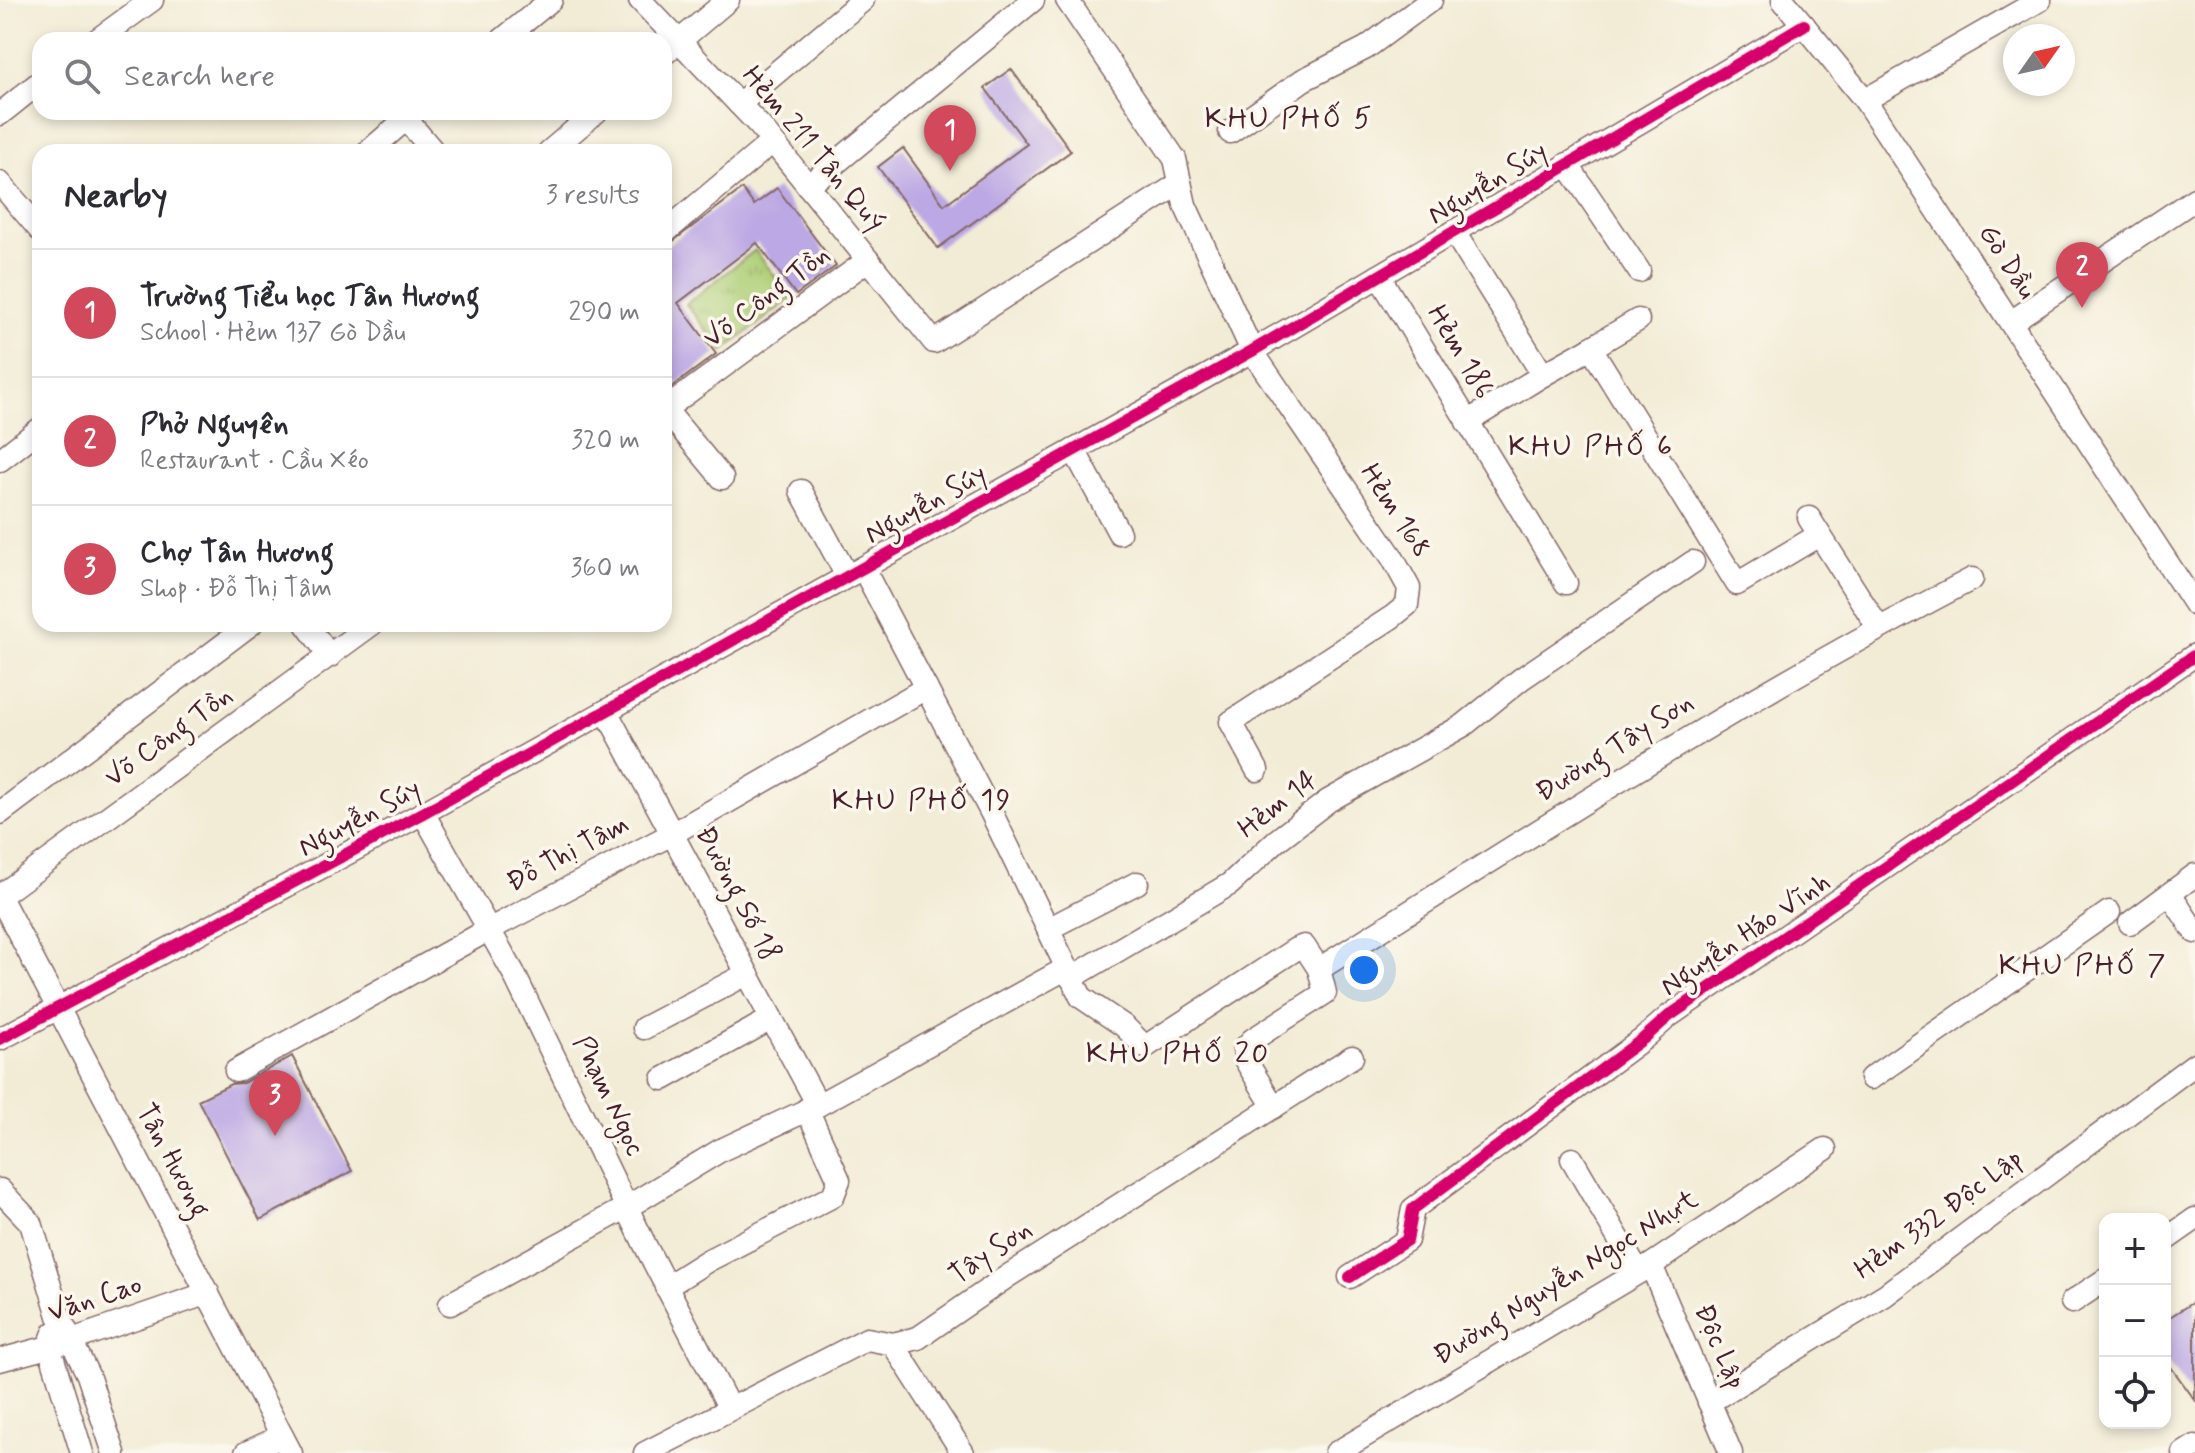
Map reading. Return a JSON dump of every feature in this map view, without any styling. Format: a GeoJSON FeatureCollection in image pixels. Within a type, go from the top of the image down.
{"type":"FeatureCollection","features":[{"type":"Feature","properties":{"kind":"street"},"geometry":{"type":"LineString","coordinates":[[108,32],[152,0]]}},
{"type":"Feature","properties":{"kind":"street"},"geometry":{"type":"LineString","coordinates":[[512,32],[551,0]]}},
{"type":"Feature","properties":{"kind":"street","name":"Hẻm 211 Tân Quý"},"geometry":{"type":"LineString","coordinates":[[640,0],[661,32]]}},
{"type":"Feature","properties":{"kind":"street"},"geometry":{"type":"LineString","coordinates":[[672,46],[728,0]]}},
{"type":"Feature","properties":{"kind":"street"},"geometry":{"type":"LineString","coordinates":[[739,104],[863,0]]}},
{"type":"Feature","properties":{"kind":"street"},"geometry":{"type":"LineString","coordinates":[[808,186],[1033,0]]}},
{"type":"Feature","properties":{"kind":"street"},"geometry":{"type":"LineString","coordinates":[[1067,0],[1175,159],[1185,205],[1252,351]]}},
{"type":"Feature","properties":{"kind":"street"},"geometry":{"type":"LineString","coordinates":[[1230,132],[1303,80],[1366,48],[1431,0]]}},
{"type":"Feature","properties":{"kind":"street","name":"Gò Dầu"},"geometry":{"type":"LineString","coordinates":[[1783,0],[1865,100],[2195,605]]}},
{"type":"Feature","properties":{"kind":"street"},"geometry":{"type":"LineString","coordinates":[[1865,100],[2035,1]]}},
{"type":"Feature","properties":{"kind":"street","name":"Nguyễn Súy"},"geometry":{"type":"LineString","coordinates":[[0,1039],[423,813],[1252,351],[1804,25]]}},
{"type":"Feature","properties":{"kind":"street","name":"Hẻm 211 Tân Quý"},"geometry":{"type":"LineString","coordinates":[[672,48],[739,104],[934,342],[1180,183]]}},
{"type":"Feature","properties":{"kind":"street"},"geometry":{"type":"LineString","coordinates":[[0,114],[32,88]]}},
{"type":"Feature","properties":{"kind":"street"},"geometry":{"type":"LineString","coordinates":[[377,144],[405,120]]}},
{"type":"Feature","properties":{"kind":"street"},"geometry":{"type":"LineString","coordinates":[[413,120],[429,144]]}},
{"type":"Feature","properties":{"kind":"street"},"geometry":{"type":"LineString","coordinates":[[558,144],[587,120]]}},
{"type":"Feature","properties":{"kind":"street"},"geometry":{"type":"LineString","coordinates":[[672,226],[772,142]]}},
{"type":"Feature","properties":{"kind":"street"},"geometry":{"type":"LineString","coordinates":[[1567,164],[1639,271]]}},
{"type":"Feature","properties":{"kind":"street"},"geometry":{"type":"LineString","coordinates":[[0,183],[32,221]]}},
{"type":"Feature","properties":{"kind":"street"},"geometry":{"type":"LineString","coordinates":[[2011,322],[2195,199]]}},
{"type":"Feature","properties":{"kind":"street"},"geometry":{"type":"LineString","coordinates":[[1454,232],[1543,375]]}},
{"type":"Feature","properties":{"kind":"street","name":"Võ Công Tồn"},"geometry":{"type":"LineString","coordinates":[[672,403],[868,260]]}},
{"type":"Feature","properties":{"kind":"street","name":"Hẻm 186"},"geometry":{"type":"LineString","coordinates":[[1379,276],[1566,583]]}},
{"type":"Feature","properties":{"kind":"street"},"geometry":{"type":"LineString","coordinates":[[1467,422],[1638,320]]}},
{"type":"Feature","properties":{"kind":"street"},"geometry":{"type":"LineString","coordinates":[[1591,348],[1737,584],[1814,526],[1878,627]]}},
{"type":"Feature","properties":{"kind":"street","name":"Hẻm 168"},"geometry":{"type":"LineString","coordinates":[[1252,351],[1392,557],[1409,588],[1407,605],[1392,617],[1231,722],[1257,770]]}},
{"type":"Feature","properties":{"kind":"street"},"geometry":{"type":"LineString","coordinates":[[672,419],[722,478]]}},
{"type":"Feature","properties":{"kind":"street"},"geometry":{"type":"LineString","coordinates":[[0,460],[32,435]]}},
{"type":"Feature","properties":{"kind":"street"},"geometry":{"type":"LineString","coordinates":[[1074,450],[1119,533]]}},
{"type":"Feature","properties":{"kind":"street"},"geometry":{"type":"LineString","coordinates":[[801,491],[926,688],[1081,997],[1124,1026],[1145,1047],[1304,946],[1319,969],[1325,993],[1252,1040],[1244,1049],[1246,1061],[1274,1107]]}},
{"type":"Feature","properties":{"kind":"street","name":"Hẻm 14"},"geometry":{"type":"LineString","coordinates":[[450,1304],[629,1206],[721,1150],[813,1107],[1069,973],[1230,884],[1276,841],[1328,801],[1464,725],[1521,679],[1693,562]]}},
{"type":"Feature","properties":{"kind":"street","name":"Đường Tây Sơn"},"geometry":{"type":"LineString","coordinates":[[1319,969],[1649,760],[1878,627],[1972,579]]}},
{"type":"Feature","properties":{"kind":"street"},"geometry":{"type":"LineString","coordinates":[[0,813],[240,632]]}},
{"type":"Feature","properties":{"kind":"street"},"geometry":{"type":"LineString","coordinates":[[312,632],[330,656]]}},
{"type":"Feature","properties":{"kind":"street","name":"Võ Công Tồn"},"geometry":{"type":"LineString","coordinates":[[0,896],[362,632]]}},
{"type":"Feature","properties":{"kind":"street","name":"Nguyễn Háo Vĩnh"},"geometry":{"type":"LineString","coordinates":[[1350,1277],[1407,1240],[1413,1209],[1643,1039],[1669,1016],[2195,655]]}},
{"type":"Feature","properties":{"kind":"street","name":"Đỗ Thị Tâm"},"geometry":{"type":"LineString","coordinates":[[236,1071],[488,930],[670,835],[926,688]]}},
{"type":"Feature","properties":{"kind":"street","name":"Đường Số 18"},"geometry":{"type":"LineString","coordinates":[[606,711],[771,1019],[813,1107],[839,1180],[833,1196],[707,1261],[666,1287]]}},
{"type":"Feature","properties":{"kind":"street","name":"Phạm Ngọc"},"geometry":{"type":"LineString","coordinates":[[423,813],[513,972],[666,1287],[730,1409]]}},
{"type":"Feature","properties":{"kind":"street"},"geometry":{"type":"LineString","coordinates":[[2130,923],[2195,875]]}},
{"type":"Feature","properties":{"kind":"street"},"geometry":{"type":"LineString","coordinates":[[1048,929],[1137,883]]}},
{"type":"Feature","properties":{"kind":"street"},"geometry":{"type":"LineString","coordinates":[[2170,894],[2195,932]]}},
{"type":"Feature","properties":{"kind":"street","name":"Tân Hương"},"geometry":{"type":"LineString","coordinates":[[0,896],[287,1445]]}},
{"type":"Feature","properties":{"kind":"street"},"geometry":{"type":"LineString","coordinates":[[1871,1078],[2109,912]]}},
{"type":"Feature","properties":{"kind":"street"},"geometry":{"type":"LineString","coordinates":[[644,1028],[745,975]]}},
{"type":"Feature","properties":{"kind":"street"},"geometry":{"type":"LineString","coordinates":[[663,1079],[771,1019]]}},
{"type":"Feature","properties":{"kind":"street","name":"Tây Sơn"},"geometry":{"type":"LineString","coordinates":[[645,1453],[867,1339],[893,1344],[918,1338],[1008,1276],[1352,1057]]}},
{"type":"Feature","properties":{"kind":"street","name":"Hẻm 332 Độc Lập"},"geometry":{"type":"LineString","coordinates":[[1709,1402],[1885,1295],[2195,1064]]}},
{"type":"Feature","properties":{"kind":"street","name":"Đường Nguyễn Ngọc Nhựt"},"geometry":{"type":"LineString","coordinates":[[1336,1453],[1644,1269],[1825,1149]]}},
{"type":"Feature","properties":{"kind":"street","name":"Độc Lập"},"geometry":{"type":"LineString","coordinates":[[1572,1159],[1644,1269],[1731,1453]]}},
{"type":"Feature","properties":{"kind":"street"},"geometry":{"type":"LineString","coordinates":[[0,1190],[31,1223],[59,1316],[72,1340],[114,1453]]}},
{"type":"Feature","properties":{"kind":"street"},"geometry":{"type":"LineString","coordinates":[[2171,1236],[2195,1219]]}},
{"type":"Feature","properties":{"kind":"street"},"geometry":{"type":"LineString","coordinates":[[2072,1302],[2099,1284]]}},
{"type":"Feature","properties":{"kind":"street","name":"Văn Cao"},"geometry":{"type":"LineString","coordinates":[[0,1360],[72,1340],[208,1293]]}},
{"type":"Feature","properties":{"kind":"street"},"geometry":{"type":"LineString","coordinates":[[59,1316],[49,1346],[82,1453]]}},
{"type":"Feature","properties":{"kind":"street"},"geometry":{"type":"LineString","coordinates":[[893,1344],[963,1453]]}},
{"type":"Feature","properties":{"kind":"street"},"geometry":{"type":"LineString","coordinates":[[246,1453],[287,1445]]}},
{"type":"Feature","properties":{"kind":"street"},"geometry":{"type":"LineString","coordinates":[[2184,1453],[2195,1446]]}},
{"type":"Feature","properties":{"kind":"green space"},"geometry":{"type":"Polygon","coordinates":[[[755,250],[792,298],[723,351],[686,304],[755,250]]]}},
{"type":"Feature","properties":{"kind":"building"},"geometry":{"type":"Polygon","coordinates":[[[1011,69],[1071,151],[938,248],[878,167],[903,148],[944,205],[1027,144],[985,88],[1011,69]]]}},
{"type":"Feature","properties":{"kind":"building"},"geometry":{"type":"Polygon","coordinates":[[[777,188],[836,266],[796,295],[757,243],[678,303],[716,354],[672,387],[672,242],[742,189],[754,205],[777,188]]]}},
{"type":"Feature","properties":{"kind":"building"},"geometry":{"type":"Polygon","coordinates":[[[292,1056],[352,1171],[260,1220],[198,1100],[231,1084],[243,1083],[292,1056]]]}},
{"type":"Feature","properties":{"kind":"building"},"geometry":{"type":"Polygon","coordinates":[[[2195,1301],[2195,1400],[2171,1367],[2171,1316],[2195,1301]]]}},
{"type":"Feature","properties":{"kind":"cycle path"},"geometry":{"type":"LineString","coordinates":[[0,1039],[423,813],[1252,351],[1804,25]]}},
{"type":"Feature","properties":{"kind":"cycle path"},"geometry":{"type":"LineString","coordinates":[[1350,1277],[1407,1240],[1413,1209],[1643,1039],[1669,1016],[2195,655]]}},
{"type":"Feature","properties":{"kind":"place","name":"Trường Tiểu học Tân Hương"},"geometry":{"type":"Point","coordinates":[950,171]}},
{"type":"Feature","properties":{"kind":"place","name":"Phở Nguyên"},"geometry":{"type":"Point","coordinates":[2082,308]}},
{"type":"Feature","properties":{"kind":"place","name":"Chợ Tân Hương"},"geometry":{"type":"Point","coordinates":[275,1136]}},
{"type":"Feature","properties":{"kind":"district","name":"KHU PHỐ 5"},"geometry":{"type":"Point","coordinates":[1289,118]}},
{"type":"Feature","properties":{"kind":"district","name":"KHU PHỐ 6"},"geometry":{"type":"Point","coordinates":[1591,446]}},
{"type":"Feature","properties":{"kind":"district","name":"KHU PHỐ 19"},"geometry":{"type":"Point","coordinates":[922,800]}},
{"type":"Feature","properties":{"kind":"district","name":"KHU PHỐ 7"},"geometry":{"type":"Point","coordinates":[2083,965]}},
{"type":"Feature","properties":{"kind":"district","name":"KHU PHỐ 20"},"geometry":{"type":"Point","coordinates":[1178,1053]}}]}
